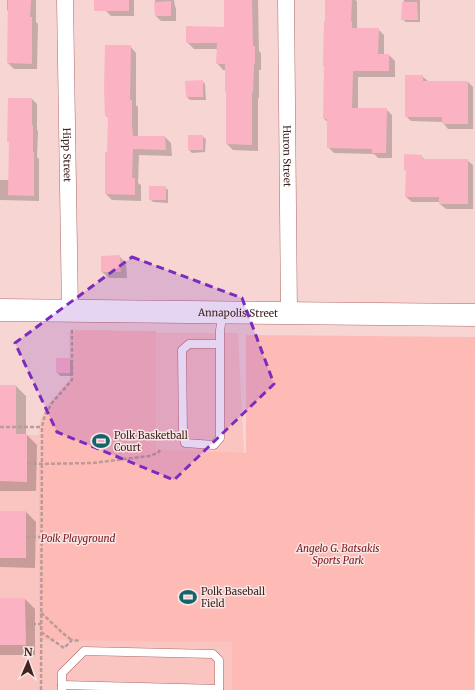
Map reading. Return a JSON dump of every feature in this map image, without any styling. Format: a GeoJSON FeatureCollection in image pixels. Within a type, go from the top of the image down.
{"type":"FeatureCollection","features":[{"type":"Feature","properties":{"kind":"street","name":"Hipp Street"},"geometry":{"type":"LineString","coordinates":[[65,0],[71,319]]}},
{"type":"Feature","properties":{"kind":"street","name":"Huron Street"},"geometry":{"type":"LineString","coordinates":[[286,0],[289,313]]}},
{"type":"Feature","properties":{"kind":"street","name":"Annapolis Street"},"geometry":{"type":"LineString","coordinates":[[0,310],[71,319],[223,312],[475,315]]}},
{"type":"Feature","properties":{"kind":"lane"},"geometry":{"type":"LineString","coordinates":[[220,344],[189,344],[182,350],[182,434],[184,443],[214,445],[220,438],[220,344],[220,330],[223,312]]}},
{"type":"Feature","properties":{"kind":"lane"},"geometry":{"type":"LineString","coordinates":[[84,651],[214,654],[219,660],[219,690],[62,688],[62,673],[84,651]]}},
{"type":"Feature","properties":{"kind":"path"},"geometry":{"type":"LineString","coordinates":[[41,690],[42,427],[45,415],[52,403],[72,380],[71,319]]}},
{"type":"Feature","properties":{"kind":"path"},"geometry":{"type":"LineString","coordinates":[[0,426],[42,427]]}},
{"type":"Feature","properties":{"kind":"path"},"geometry":{"type":"LineString","coordinates":[[27,463],[93,463],[149,456],[158,453],[160,450]]}},
{"type":"Feature","properties":{"kind":"path"},"geometry":{"type":"LineString","coordinates":[[26,537],[41,537]]}},
{"type":"Feature","properties":{"kind":"path"},"geometry":{"type":"LineString","coordinates":[[41,613],[63,634],[72,640]]}},
{"type":"Feature","properties":{"kind":"path"},"geometry":{"type":"LineString","coordinates":[[26,624],[41,624]]}},
{"type":"Feature","properties":{"kind":"highlighted area"},"geometry":{"type":"Polygon","coordinates":[[[132,257],[242,298],[274,384],[174,480],[57,432],[15,343],[132,257]]]}},
{"type":"Feature","properties":{"kind":"shaded area"},"geometry":{"type":"Polygon","coordinates":[[[69,332],[238,333],[244,456],[232,690],[0,690],[0,435],[39,435],[40,421],[46,407],[70,379],[69,332]]]}},
{"type":"Feature","properties":{"kind":"green space","name":"Angelo G. Batsakis Sports Park"},"geometry":{"type":"Polygon","coordinates":[[[75,330],[156,331],[156,450],[246,453],[246,335],[475,337],[474,690],[232,690],[232,642],[39,640],[39,462],[41,462],[43,435],[47,416],[56,402],[74,380],[75,330]]]}},
{"type":"Feature","properties":{"kind":"building"},"geometry":{"type":"Polygon","coordinates":[[[8,0],[31,0],[30,17],[32,17],[32,64],[7,63],[8,0]]]}},
{"type":"Feature","properties":{"kind":"building"},"geometry":{"type":"Polygon","coordinates":[[[94,0],[129,0],[129,11],[94,11],[94,0]]]}},
{"type":"Feature","properties":{"kind":"building"},"geometry":{"type":"Polygon","coordinates":[[[224,0],[252,0],[255,64],[252,92],[252,145],[226,144],[225,64],[216,64],[217,43],[186,43],[186,26],[224,27],[224,0]]]}},
{"type":"Feature","properties":{"kind":"building"},"geometry":{"type":"Polygon","coordinates":[[[325,0],[352,0],[352,28],[379,28],[378,54],[389,54],[389,71],[353,71],[352,108],[387,108],[386,153],[372,153],[372,149],[327,148],[327,119],[323,119],[325,0]]]}},
{"type":"Feature","properties":{"kind":"building"},"geometry":{"type":"Polygon","coordinates":[[[171,1],[171,16],[155,16],[154,2],[171,1]]]}},
{"type":"Feature","properties":{"kind":"building"},"geometry":{"type":"Polygon","coordinates":[[[402,2],[417,2],[418,20],[401,20],[402,2]]]}},
{"type":"Feature","properties":{"kind":"building"},"geometry":{"type":"Polygon","coordinates":[[[105,45],[131,45],[130,100],[132,100],[133,136],[165,136],[166,150],[133,149],[132,178],[135,178],[135,195],[105,194],[105,152],[107,152],[108,116],[105,116],[105,45]]]}},
{"type":"Feature","properties":{"kind":"building"},"geometry":{"type":"Polygon","coordinates":[[[405,75],[423,75],[423,81],[468,81],[468,124],[442,124],[442,117],[405,117],[405,75]]]}},
{"type":"Feature","properties":{"kind":"building"},"geometry":{"type":"Polygon","coordinates":[[[203,80],[203,97],[186,97],[185,81],[203,80]]]}},
{"type":"Feature","properties":{"kind":"building"},"geometry":{"type":"Polygon","coordinates":[[[8,98],[32,98],[34,196],[8,195],[8,98]]]}},
{"type":"Feature","properties":{"kind":"building"},"geometry":{"type":"Polygon","coordinates":[[[188,135],[203,135],[203,150],[188,150],[188,135]]]}},
{"type":"Feature","properties":{"kind":"building"},"geometry":{"type":"Polygon","coordinates":[[[404,154],[422,155],[422,159],[468,159],[468,204],[439,204],[439,197],[405,197],[406,170],[404,170],[404,154]]]}},
{"type":"Feature","properties":{"kind":"building"},"geometry":{"type":"Polygon","coordinates":[[[149,186],[166,186],[166,200],[149,200],[149,186]]]}},
{"type":"Feature","properties":{"kind":"building"},"geometry":{"type":"Polygon","coordinates":[[[120,255],[121,272],[101,272],[101,256],[120,255]]]}},
{"type":"Feature","properties":{"kind":"building"},"geometry":{"type":"Polygon","coordinates":[[[56,358],[70,358],[70,373],[56,373],[56,358]]]}},
{"type":"Feature","properties":{"kind":"building"},"geometry":{"type":"Polygon","coordinates":[[[0,385],[16,385],[16,434],[27,434],[27,482],[0,481],[0,385]]]}},
{"type":"Feature","properties":{"kind":"building"},"geometry":{"type":"Polygon","coordinates":[[[0,511],[26,511],[26,558],[0,558],[0,511]]]}},
{"type":"Feature","properties":{"kind":"building"},"geometry":{"type":"Polygon","coordinates":[[[0,598],[25,598],[26,645],[0,645],[0,598]]]}},
{"type":"Feature","properties":{"kind":"place","name":"Polk Basketball Court"},"geometry":{"type":"Point","coordinates":[101,441]}},
{"type":"Feature","properties":{"kind":"place","name":"Polk Baseball Field"},"geometry":{"type":"Point","coordinates":[188,597]}},
{"type":"Feature","properties":{"kind":"park label","name":"Polk Playground"},"geometry":{"type":"Point","coordinates":[78,538]}}]}
